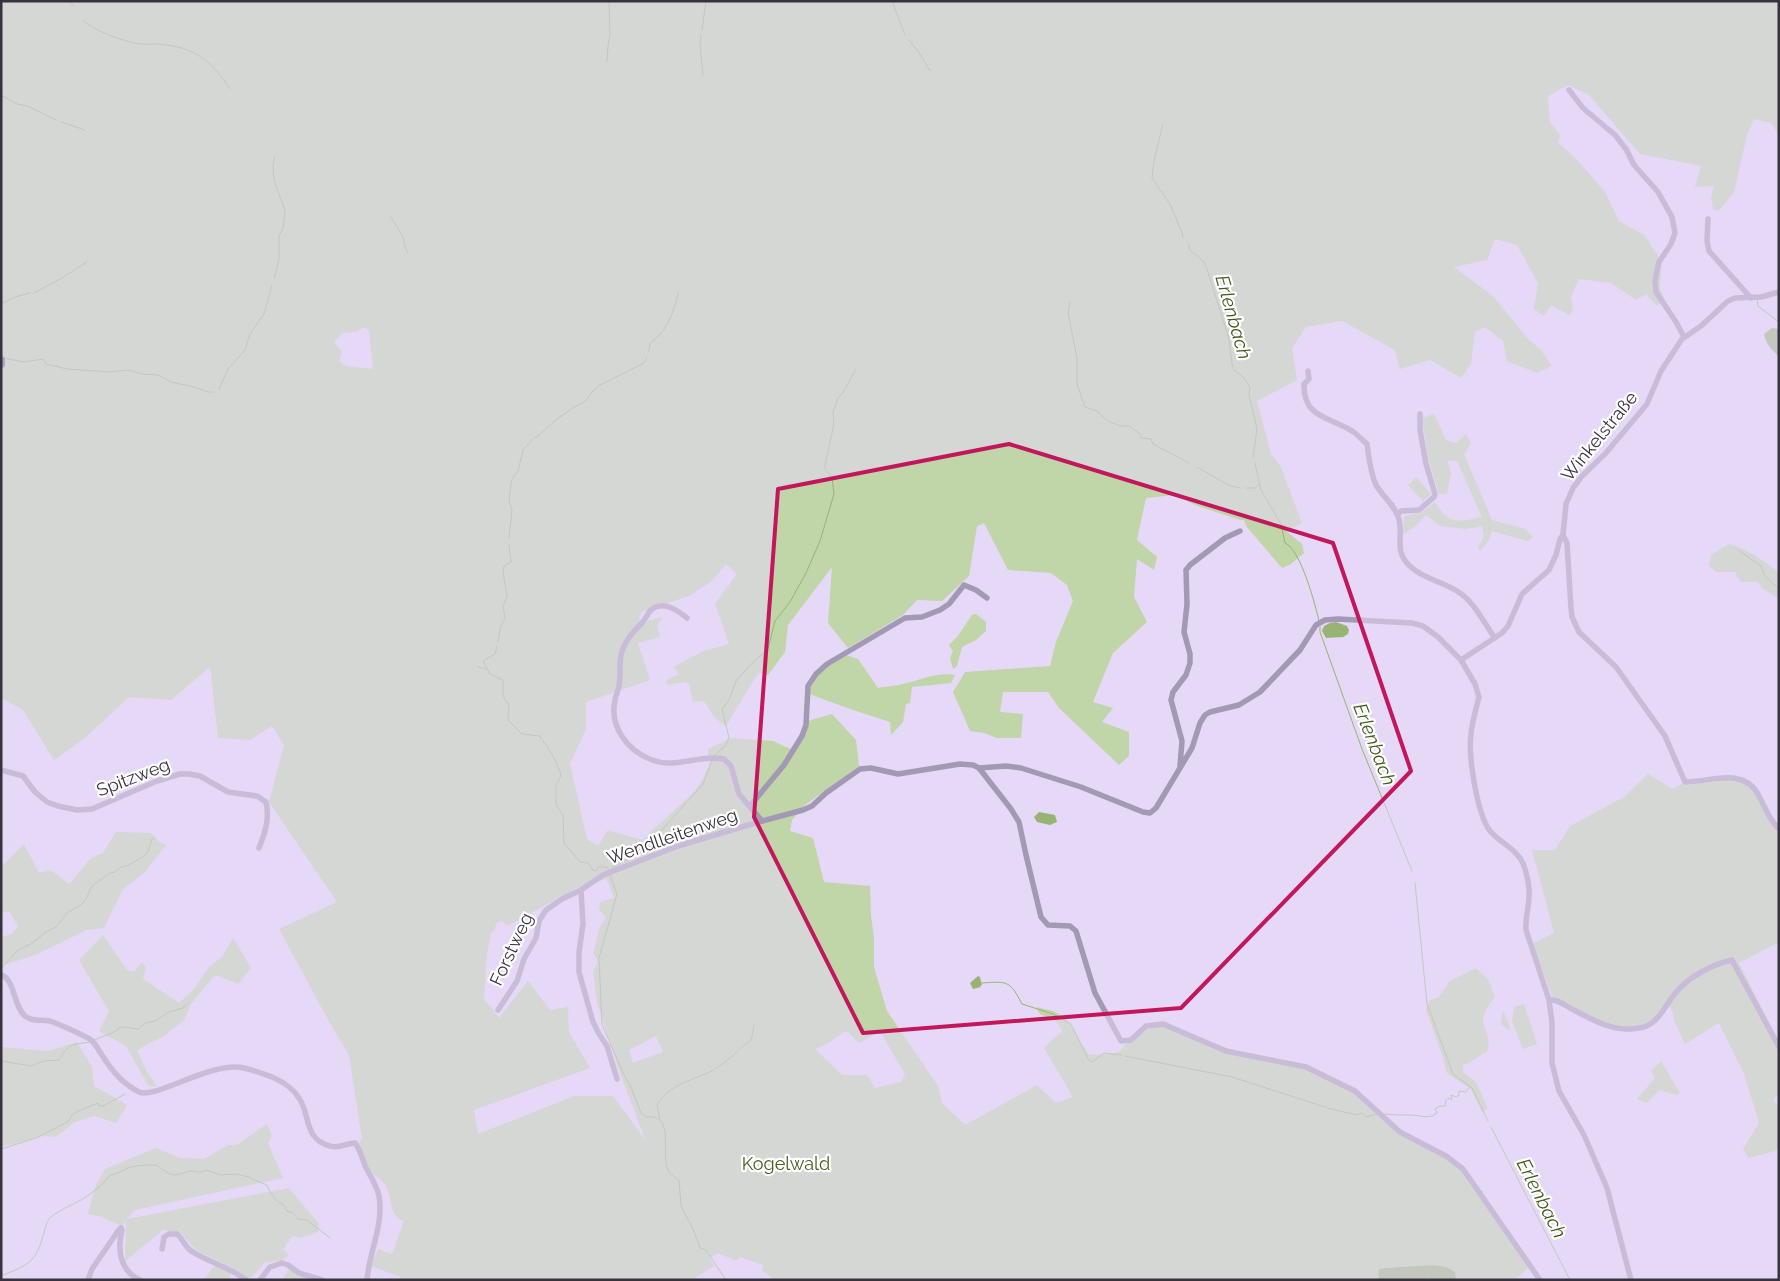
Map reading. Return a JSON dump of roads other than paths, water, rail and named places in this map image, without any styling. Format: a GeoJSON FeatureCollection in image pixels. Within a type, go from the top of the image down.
{"type":"FeatureCollection","features":[{"type":"Feature","properties":{"kind":"street"},"geometry":{"type":"LineString","coordinates":[[1569,90],[1583,108],[1616,135],[1634,165],[1658,192],[1672,217],[1675,233],[1671,244],[1659,262],[1655,281],[1656,292],[1684,337]]}},
{"type":"Feature","properties":{"kind":"street"},"geometry":{"type":"LineString","coordinates":[[1708,218],[1707,241],[1710,251],[1751,298]]}},
{"type":"Feature","properties":{"kind":"street","name":"Winkelstraße"},"geometry":{"type":"LineString","coordinates":[[1779,292],[1751,298],[1735,298],[1728,301],[1701,326],[1684,337],[1661,371],[1647,404],[1605,454],[1582,476],[1573,488],[1566,504],[1563,535],[1567,543],[1572,617],[1579,632],[1616,667],[1660,730],[1685,782],[1730,777],[1749,782],[1758,792],[1771,820],[1779,829]]}},
{"type":"Feature","properties":{"kind":"street"},"geometry":{"type":"LineString","coordinates":[[1308,370],[1309,379],[1304,384],[1304,389],[1311,409],[1318,415],[1352,431],[1368,444],[1370,468],[1377,485],[1398,514],[1400,522],[1400,549],[1406,562],[1416,571],[1456,590],[1465,597],[1479,613],[1495,638]]}},
{"type":"Feature","properties":{"kind":"street"},"geometry":{"type":"LineString","coordinates":[[1398,514],[1403,511],[1419,510],[1435,494],[1426,464],[1420,430],[1420,414]]}},
{"type":"Feature","properties":{"kind":"street"},"geometry":{"type":"LineString","coordinates":[[1180,766],[1182,741],[1171,700],[1173,692],[1186,675],[1190,663],[1190,654],[1184,632],[1187,604],[1186,570],[1225,538],[1240,531]]}},
{"type":"Feature","properties":{"kind":"street"},"geometry":{"type":"LineString","coordinates":[[1461,660],[1495,638],[1508,626],[1522,594],[1548,570],[1556,556],[1560,539],[1563,535]]}},
{"type":"Feature","properties":{"kind":"street"},"geometry":{"type":"LineString","coordinates":[[750,806],[784,765],[802,736],[806,725],[808,686],[816,674],[827,664],[905,618],[922,617],[940,610],[949,604],[964,585],[976,590],[987,598]]}},
{"type":"Feature","properties":{"kind":"street"},"geometry":{"type":"LineString","coordinates":[[687,618],[674,608],[667,606],[651,610],[624,646],[620,658],[619,685],[614,702],[616,725],[624,740],[651,760],[684,763],[707,758],[724,759],[731,766],[739,794],[762,821]]}},
{"type":"Feature","properties":{"kind":"street","name":"Wendlleitenweg"},"geometry":{"type":"LineString","coordinates":[[581,890],[603,875],[678,846],[809,808],[845,778],[860,769],[871,768],[898,774],[960,764],[973,765],[979,768],[1006,766],[1021,768],[1081,787],[1147,813],[1156,808],[1192,748],[1200,722],[1205,715],[1216,710],[1239,705],[1260,692],[1300,650],[1316,626],[1326,620],[1338,619],[1420,624],[1438,637],[1461,660],[1475,684],[1479,697],[1471,735],[1472,768],[1482,816],[1492,833],[1520,857],[1524,864],[1530,893],[1525,924],[1527,937],[1548,1000],[1552,1023],[1552,1063],[1559,1091],[1584,1135],[1607,1188],[1631,1280]]}},
{"type":"Feature","properties":{"kind":"street"},"geometry":{"type":"LineString","coordinates":[[979,768],[1020,822],[1026,855],[1044,922],[1048,926],[1053,927],[1070,926],[1076,931],[1095,993],[1121,1040],[1131,1040],[1146,1026],[1162,1024],[1226,1051],[1306,1066],[1345,1085],[1367,1100],[1400,1132],[1446,1156],[1463,1170],[1540,1280]]}},
{"type":"Feature","properties":{"kind":"street","name":"Spitzweg"},"geometry":{"type":"LineString","coordinates":[[1,770],[23,776],[35,792],[47,802],[77,810],[92,809],[119,796],[166,778],[180,774],[197,775],[224,790],[256,796],[266,802],[268,816],[259,848]]}},
{"type":"Feature","properties":{"kind":"street"},"geometry":{"type":"LineString","coordinates":[[581,890],[583,924],[579,952],[579,972],[593,1022],[608,1046],[617,1078]]}},
{"type":"Feature","properties":{"kind":"street","name":"Forstweg"},"geometry":{"type":"LineString","coordinates":[[498,1010],[517,981],[524,959],[536,938],[542,915],[550,906],[581,890]]}},
{"type":"Feature","properties":{"kind":"street"},"geometry":{"type":"LineString","coordinates":[[1548,1000],[1556,1000],[1594,1021],[1608,1026],[1622,1029],[1639,1028],[1650,1024],[1659,1017],[1677,991],[1693,977],[1714,966],[1732,960],[1779,1047]]}},
{"type":"Feature","properties":{"kind":"street"},"geometry":{"type":"LineString","coordinates":[[1,975],[9,980],[19,1010],[27,1018],[53,1022],[92,1040],[114,1072],[139,1092],[148,1094],[157,1092],[176,1082],[206,1072],[236,1066],[276,1079],[294,1091],[301,1101],[307,1123],[313,1135],[332,1147],[355,1143],[377,1189],[380,1206],[378,1226],[366,1280]]}},
{"type":"Feature","properties":{"kind":"street"},"geometry":{"type":"LineString","coordinates":[[88,1280],[92,1269],[120,1228],[122,1230],[120,1249],[124,1266],[128,1273],[140,1280]]}},
{"type":"Feature","properties":{"kind":"street"},"geometry":{"type":"LineString","coordinates":[[162,1249],[164,1237],[169,1234],[177,1234],[192,1252],[221,1264],[238,1273],[246,1280]]}},
{"type":"Feature","properties":{"kind":"street"},"geometry":{"type":"LineString","coordinates":[[260,1280],[270,1267],[282,1263],[300,1273],[322,1280]]}},
{"type":"Feature","properties":{"kind":"waterway"},"geometry":{"type":"LineString","coordinates":[[69,1],[74,6]]}},
{"type":"Feature","properties":{"kind":"waterway"},"geometry":{"type":"LineString","coordinates":[[702,30],[706,1]]}},
{"type":"Feature","properties":{"kind":"waterway"},"geometry":{"type":"LineString","coordinates":[[892,1],[905,35]]}},
{"type":"Feature","properties":{"kind":"waterway"},"geometry":{"type":"LineString","coordinates":[[607,62],[610,34],[609,3]]}},
{"type":"Feature","properties":{"kind":"waterway"},"geometry":{"type":"LineString","coordinates":[[83,21],[101,32],[121,39],[141,44],[159,44],[182,48],[192,52],[216,70],[230,89]]}},
{"type":"Feature","properties":{"kind":"waterway"},"geometry":{"type":"LineString","coordinates":[[701,35],[700,46],[703,75]]}},
{"type":"Feature","properties":{"kind":"waterway"},"geometry":{"type":"LineString","coordinates":[[909,40],[930,71]]}},
{"type":"Feature","properties":{"kind":"waterway"},"geometry":{"type":"LineString","coordinates":[[1,95],[17,104],[27,106],[56,120]]}},
{"type":"Feature","properties":{"kind":"waterway"},"geometry":{"type":"LineString","coordinates":[[61,122],[85,130]]}},
{"type":"Feature","properties":{"kind":"waterway","name":"Erlenbach"},"geometry":{"type":"LineString","coordinates":[[1163,124],[1152,178],[1170,204],[1183,238]]}},
{"type":"Feature","properties":{"kind":"waterway"},"geometry":{"type":"LineString","coordinates":[[274,278],[279,260],[279,236],[283,228],[285,211],[274,180],[273,165],[275,156]]}},
{"type":"Feature","properties":{"kind":"waterway"},"geometry":{"type":"LineString","coordinates":[[391,217],[403,237],[408,253]]}},
{"type":"Feature","properties":{"kind":"waterway","name":"Erlenbach"},"geometry":{"type":"LineString","coordinates":[[1188,244],[1190,250],[1203,261],[1207,269],[1229,339],[1234,370],[1244,378],[1250,387],[1249,395],[1257,429],[1253,457]]}},
{"type":"Feature","properties":{"kind":"waterway"},"geometry":{"type":"LineString","coordinates":[[34,293],[87,262]]}},
{"type":"Feature","properties":{"kind":"waterway"},"geometry":{"type":"LineString","coordinates":[[219,389],[228,369],[245,350],[250,334],[264,314],[272,285]]}},
{"type":"Feature","properties":{"kind":"waterway"},"geometry":{"type":"LineString","coordinates":[[1,304],[15,297],[30,293]]}},
{"type":"Feature","properties":{"kind":"waterway"},"geometry":{"type":"LineString","coordinates":[[649,351],[650,343],[661,333],[669,321],[678,293]]}},
{"type":"Feature","properties":{"kind":"waterway"},"geometry":{"type":"LineString","coordinates":[[1757,299],[1758,306],[1779,322]]}},
{"type":"Feature","properties":{"kind":"waterway"},"geometry":{"type":"LineString","coordinates":[[1070,302],[1068,313],[1077,358],[1077,384],[1085,407],[1097,411],[1110,422],[1121,426],[1129,426],[1140,434],[1141,438],[1151,439],[1153,444],[1189,463]]}},
{"type":"Feature","properties":{"kind":"waterway"},"geometry":{"type":"LineString","coordinates":[[509,538],[512,510],[509,501],[511,484],[518,471],[523,450],[557,419],[585,402],[600,385],[644,363],[647,357]]}},
{"type":"Feature","properties":{"kind":"waterway"},"geometry":{"type":"LineString","coordinates":[[3,358],[24,362],[43,359],[46,364],[67,369],[110,372],[129,370],[142,374],[158,375],[171,382],[214,392]]}},
{"type":"Feature","properties":{"kind":"waterway"},"geometry":{"type":"LineString","coordinates":[[714,756],[725,746],[729,738],[722,709],[729,700],[736,681],[768,649],[775,621],[790,602],[806,573],[820,541],[834,494],[832,478],[825,469],[834,424],[833,412],[838,398],[856,369]]}},
{"type":"Feature","properties":{"kind":"waterway","name":"Erlenbach"},"geometry":{"type":"LineString","coordinates":[[1255,463],[1261,490],[1281,524],[1285,543],[1291,548],[1302,566],[1319,621]]}},
{"type":"Feature","properties":{"kind":"waterway"},"geometry":{"type":"LineString","coordinates":[[1197,467],[1230,486],[1240,488]]}},
{"type":"Feature","properties":{"kind":"waterway"},"geometry":{"type":"LineString","coordinates":[[1246,488],[1255,488],[1259,484]]}},
{"type":"Feature","properties":{"kind":"waterway"},"geometry":{"type":"LineString","coordinates":[[498,642],[500,628],[505,618],[503,607],[507,596],[503,572],[504,566],[511,562],[509,545]]}},
{"type":"Feature","properties":{"kind":"waterway"},"geometry":{"type":"LineString","coordinates":[[1738,550],[1761,566],[1765,576],[1779,589]]}},
{"type":"Feature","properties":{"kind":"waterway","name":"Erlenbach"},"geometry":{"type":"LineString","coordinates":[[1320,627],[1320,632],[1362,749],[1412,871]]}},
{"type":"Feature","properties":{"kind":"waterway"},"geometry":{"type":"LineString","coordinates":[[497,646],[495,654],[483,661],[490,674],[503,680],[503,695],[506,702],[509,703],[508,720],[522,734],[540,736],[541,739]]}},
{"type":"Feature","properties":{"kind":"waterway"},"geometry":{"type":"LineString","coordinates":[[478,667],[486,669]]}},
{"type":"Feature","properties":{"kind":"waterway"},"geometry":{"type":"LineString","coordinates":[[543,741],[554,758],[561,776],[556,785],[556,805],[563,815],[564,843],[580,862],[588,863],[596,871],[598,867],[607,867],[609,871]]}},
{"type":"Feature","properties":{"kind":"waterway"},"geometry":{"type":"LineString","coordinates":[[612,868],[653,844],[661,831],[703,784],[712,760]]}},
{"type":"Feature","properties":{"kind":"waterway"},"geometry":{"type":"LineString","coordinates":[[1,969],[18,950],[31,944],[56,927],[67,913],[82,904],[92,886],[110,873],[144,856],[148,852],[152,839],[155,838]]}},
{"type":"Feature","properties":{"kind":"waterway"},"geometry":{"type":"LineString","coordinates":[[610,875],[617,894],[599,958],[602,1024],[641,1113],[646,1117],[655,1118],[661,1122],[664,1128],[666,1165],[669,1172],[679,1180],[681,1206],[700,1248],[706,1250],[726,1280]]}},
{"type":"Feature","properties":{"kind":"waterway","name":"Erlenbach"},"geometry":{"type":"LineString","coordinates":[[1415,883],[1427,1004],[1453,1074],[1472,1088],[1488,1121]]}},
{"type":"Feature","properties":{"kind":"waterway"},"geometry":{"type":"LineString","coordinates":[[982,983],[998,982],[1007,984],[1022,1004],[1053,1014],[1071,1024],[1088,1059],[1092,1062],[1104,1053],[1122,1055]]}},
{"type":"Feature","properties":{"kind":"waterway"},"geometry":{"type":"LineString","coordinates":[[94,1040],[121,1027],[139,1029],[145,1023],[155,1021],[169,1012],[183,1008],[189,1003]]}},
{"type":"Feature","properties":{"kind":"waterway"},"geometry":{"type":"LineString","coordinates":[[660,1119],[657,1105],[662,1098],[674,1088],[712,1071],[728,1060],[751,1040],[754,1025]]}},
{"type":"Feature","properties":{"kind":"waterway"},"geometry":{"type":"LineString","coordinates":[[1,1061],[31,1066],[44,1061],[59,1060],[68,1048],[90,1042]]}},
{"type":"Feature","properties":{"kind":"waterway"},"geometry":{"type":"LineString","coordinates":[[1125,1056],[1232,1077],[1325,1107]]}},
{"type":"Feature","properties":{"kind":"waterway"},"geometry":{"type":"LineString","coordinates":[[1385,1114],[1431,1116],[1437,1113],[1435,1109],[1445,1106],[1446,1100],[1449,1098],[1452,1100],[1451,1095],[1456,1097],[1459,1095],[1459,1091],[1465,1092],[1470,1087]]}},
{"type":"Feature","properties":{"kind":"waterway"},"geometry":{"type":"LineString","coordinates":[[1,1149],[36,1138],[69,1121],[72,1115],[78,1111],[98,1103],[99,1106],[103,1106],[125,1094]]}},
{"type":"Feature","properties":{"kind":"waterway"},"geometry":{"type":"LineString","coordinates":[[1327,1108],[1356,1115],[1362,1113],[1366,1117],[1377,1114]]}},
{"type":"Feature","properties":{"kind":"waterway","name":"Erlenbach"},"geometry":{"type":"LineString","coordinates":[[1491,1127],[1570,1280]]}},
{"type":"Feature","properties":{"kind":"waterway"},"geometry":{"type":"LineString","coordinates":[[1,1276],[24,1266],[33,1258],[37,1253],[48,1222],[53,1215],[89,1195],[110,1175],[137,1166],[155,1165],[173,1175],[206,1170],[220,1175],[236,1174],[249,1177],[267,1185],[274,1197],[284,1205],[287,1211],[293,1213],[298,1219],[307,1220],[330,1238]]}},
{"type":"Feature","properties":{"kind":"park label","name":"Kogelwald"},"geometry":{"type":"Point","coordinates":[786,1163]}}]}
